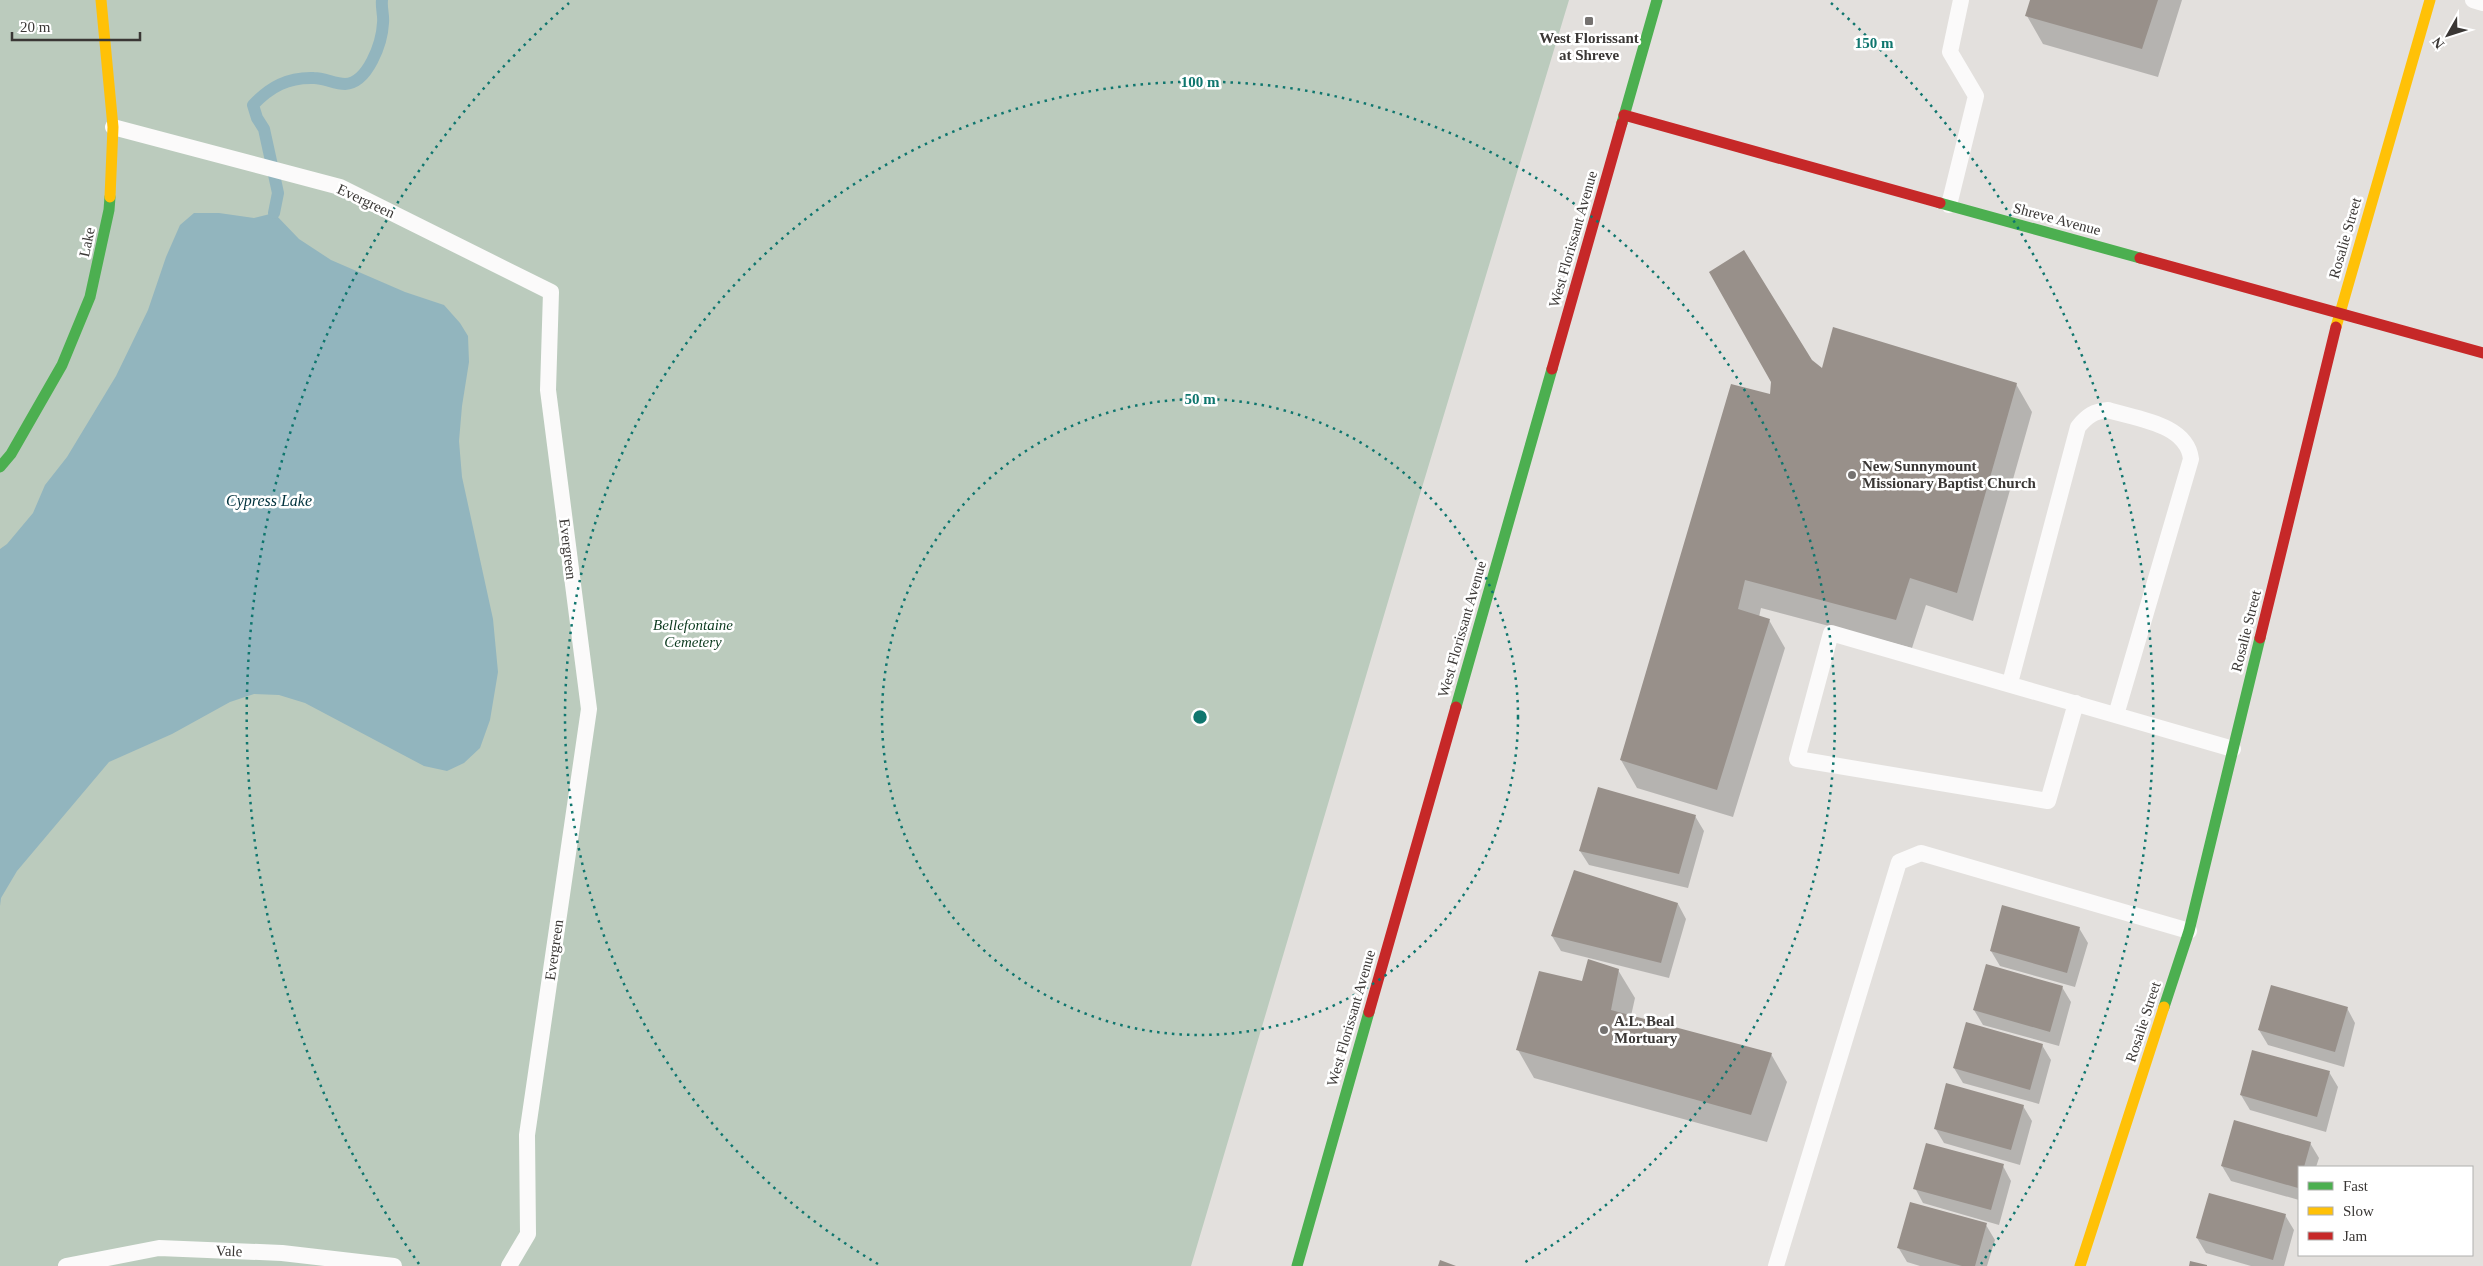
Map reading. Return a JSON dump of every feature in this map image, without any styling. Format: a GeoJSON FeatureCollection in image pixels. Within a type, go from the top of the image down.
{"type":"FeatureCollection","features":[{"type":"Feature","properties":{"kind":"street","name":"Lake"},"geometry":{"type":"LineString","coordinates":[[0,467],[12,454],[62,365],[90,297],[109,210],[113,127],[101,0]]}},
{"type":"Feature","properties":{"kind":"street","name":"West Florissant Avenue"},"geometry":{"type":"LineString","coordinates":[[1296,1266],[1657,0]]}},
{"type":"Feature","properties":{"kind":"street","name":"Rosalie Street"},"geometry":{"type":"LineString","coordinates":[[2080,1266],[2189,931],[2340,312],[2430,0]]}},
{"type":"Feature","properties":{"kind":"street","name":"Shreve Avenue"},"geometry":{"type":"LineString","coordinates":[[1624,115],[2483,353]]}},
{"type":"Feature","properties":{"kind":"lane"},"geometry":{"type":"LineString","coordinates":[[1949,205],[1976,96],[1950,52],[1962,0]]}},
{"type":"Feature","properties":{"kind":"lane"},"geometry":{"type":"LineString","coordinates":[[2473,0],[2483,3]]}},
{"type":"Feature","properties":{"kind":"lane","name":"Evergreen"},"geometry":{"type":"LineString","coordinates":[[113,127],[340,187],[552,292],[548,390],[589,710],[527,1135],[528,1234],[509,1266]]}},
{"type":"Feature","properties":{"kind":"lane"},"geometry":{"type":"LineString","coordinates":[[2010,683],[2078,427],[2086,418],[2097,411],[2108,410],[2174,431],[2190,449],[2191,459],[2116,715]]}},
{"type":"Feature","properties":{"kind":"lane"},"geometry":{"type":"LineString","coordinates":[[2076,703],[2048,801],[1797,758],[1831,633],[2010,683],[2232,749]]}},
{"type":"Feature","properties":{"kind":"lane"},"geometry":{"type":"LineString","coordinates":[[1776,1266],[1899,862],[1921,853],[2189,931]]}},
{"type":"Feature","properties":{"kind":"lane","name":"Vale"},"geometry":{"type":"LineString","coordinates":[[66,1266],[159,1248],[282,1253],[394,1266]]}},
{"type":"Feature","properties":{"kind":"green space","name":"Bellefontaine Cemetery"},"geometry":{"type":"Polygon","coordinates":[[[0,0],[1569,0],[1191,1266],[0,1266],[0,0]]]}},
{"type":"Feature","properties":{"kind":"water","name":"Cypress Lake"},"geometry":{"type":"Polygon","coordinates":[[[194,213],[219,213],[254,218],[274,213],[299,239],[331,260],[405,292],[444,305],[460,323],[468,336],[469,362],[459,441],[462,477],[493,619],[498,672],[490,720],[480,748],[464,763],[447,771],[424,766],[305,703],[279,695],[254,694],[230,702],[172,734],[109,762],[17,871],[1,898],[0,906],[0,549],[7,544],[33,513],[45,485],[67,457],[116,376],[148,310],[166,257],[180,225],[194,213]]]}},
{"type":"Feature","properties":{"kind":"building"},"geometry":{"type":"Polygon","coordinates":[[[2030,0],[2158,0],[2142,49],[2025,16],[2030,0]]]}},
{"type":"Feature","properties":{"kind":"building"},"geometry":{"type":"Polygon","coordinates":[[[1744,250],[1812,360],[1822,368],[1833,327],[2017,383],[1957,593],[1910,578],[1896,620],[1745,580],[1738,609],[1770,619],[1717,790],[1620,760],[1731,384],[1770,394],[1771,382],[1709,272],[1744,250]]]}},
{"type":"Feature","properties":{"kind":"building"},"geometry":{"type":"Polygon","coordinates":[[[1598,787],[1696,815],[1679,874],[1579,851],[1598,787]]]}},
{"type":"Feature","properties":{"kind":"building"},"geometry":{"type":"Polygon","coordinates":[[[1574,870],[1678,903],[1661,963],[1551,936],[1574,870]]]}},
{"type":"Feature","properties":{"kind":"building"},"geometry":{"type":"Polygon","coordinates":[[[2002,905],[2080,927],[2067,973],[1990,951],[2002,905]]]}},
{"type":"Feature","properties":{"kind":"building","name":"A.L. Beal Mortuary"},"geometry":{"type":"Polygon","coordinates":[[[1588,959],[1619,969],[1611,1010],[1772,1053],[1751,1115],[1516,1050],[1539,971],[1582,981],[1588,959]]]}},
{"type":"Feature","properties":{"kind":"building"},"geometry":{"type":"Polygon","coordinates":[[[1986,964],[2063,986],[2050,1032],[1973,1010],[1986,964]]]}},
{"type":"Feature","properties":{"kind":"building"},"geometry":{"type":"Polygon","coordinates":[[[2271,985],[2348,1007],[2335,1052],[2258,1030],[2271,985]]]}},
{"type":"Feature","properties":{"kind":"building"},"geometry":{"type":"Polygon","coordinates":[[[1966,1022],[2043,1044],[2030,1090],[1953,1068],[1966,1022]]]}},
{"type":"Feature","properties":{"kind":"building"},"geometry":{"type":"Polygon","coordinates":[[[2252,1050],[2330,1071],[2317,1117],[2240,1095],[2252,1050]]]}},
{"type":"Feature","properties":{"kind":"building"},"geometry":{"type":"Polygon","coordinates":[[[1946,1083],[2024,1105],[2011,1150],[1934,1129],[1946,1083]]]}},
{"type":"Feature","properties":{"kind":"building"},"geometry":{"type":"Polygon","coordinates":[[[2234,1120],[2311,1142],[2304,1166],[2298,1166],[2298,1188],[2221,1166],[2234,1120]]]}},
{"type":"Feature","properties":{"kind":"building"},"geometry":{"type":"Polygon","coordinates":[[[1926,1143],[2004,1164],[1991,1210],[1913,1189],[1926,1143]]]}},
{"type":"Feature","properties":{"kind":"building"},"geometry":{"type":"Polygon","coordinates":[[[2209,1193],[2286,1214],[2273,1260],[2196,1238],[2209,1193]]]}},
{"type":"Feature","properties":{"kind":"building"},"geometry":{"type":"Polygon","coordinates":[[[1910,1202],[1987,1223],[1975,1266],[1962,1266],[1897,1248],[1910,1202]]]}},
{"type":"Feature","properties":{"kind":"building"},"geometry":{"type":"Polygon","coordinates":[[[1440,1260],[1456,1266],[1438,1266],[1440,1260]]]}},
{"type":"Feature","properties":{"kind":"building"},"geometry":{"type":"Polygon","coordinates":[[[2190,1261],[2207,1265],[2207,1266],[2189,1266],[2190,1261]]]}},
{"type":"Feature","properties":{"kind":"waterway"},"geometry":{"type":"LineString","coordinates":[[274,213],[278,193],[264,129],[257,118],[253,105],[273,88],[288,81],[314,78],[345,84],[361,77],[372,61],[380,41],[383,20],[382,0]]}},
{"type":"Feature","properties":{"kind":"traffic: fast"},"geometry":{"type":"LineString","coordinates":[[1622,123],[1657,0]]}},
{"type":"Feature","properties":{"kind":"traffic: fast"},"geometry":{"type":"LineString","coordinates":[[0,467],[11,454],[62,365],[90,297],[109,210],[110,197]]}},
{"type":"Feature","properties":{"kind":"traffic: fast"},"geometry":{"type":"LineString","coordinates":[[1940,203],[2140,258]]}},
{"type":"Feature","properties":{"kind":"traffic: fast"},"geometry":{"type":"LineString","coordinates":[[1456,707],[1552,369]]}},
{"type":"Feature","properties":{"kind":"traffic: fast"},"geometry":{"type":"LineString","coordinates":[[2164,1007],[2189,931],[2260,638]]}},
{"type":"Feature","properties":{"kind":"traffic: fast"},"geometry":{"type":"LineString","coordinates":[[1297,1266],[1369,1012]]}},
{"type":"Feature","properties":{"kind":"traffic: slow"},"geometry":{"type":"LineString","coordinates":[[101,0],[113,127],[110,197]]}},
{"type":"Feature","properties":{"kind":"traffic: slow"},"geometry":{"type":"LineString","coordinates":[[2336,327],[2430,0]]}},
{"type":"Feature","properties":{"kind":"traffic: slow"},"geometry":{"type":"LineString","coordinates":[[2080,1266],[2164,1007]]}},
{"type":"Feature","properties":{"kind":"traffic: jam"},"geometry":{"type":"LineString","coordinates":[[1624,115],[1940,203]]}},
{"type":"Feature","properties":{"kind":"traffic: jam"},"geometry":{"type":"LineString","coordinates":[[1552,369],[1622,123]]}},
{"type":"Feature","properties":{"kind":"traffic: jam"},"geometry":{"type":"LineString","coordinates":[[2140,258],[2483,353]]}},
{"type":"Feature","properties":{"kind":"traffic: jam"},"geometry":{"type":"LineString","coordinates":[[2260,638],[2336,327]]}},
{"type":"Feature","properties":{"kind":"traffic: jam"},"geometry":{"type":"LineString","coordinates":[[1369,1012],[1456,707]]}},
{"type":"Feature","properties":{"kind":"place","name":"West Florissant at Shreve"},"geometry":{"type":"Point","coordinates":[1589,21]}},
{"type":"Feature","properties":{"kind":"place","name":"New Sunnymount Missionary Baptist Church"},"geometry":{"type":"Point","coordinates":[1852,475]}},
{"type":"Feature","properties":{"kind":"place","name":"A.L. Beal Mortuary"},"geometry":{"type":"Point","coordinates":[1604,1030]}}]}
